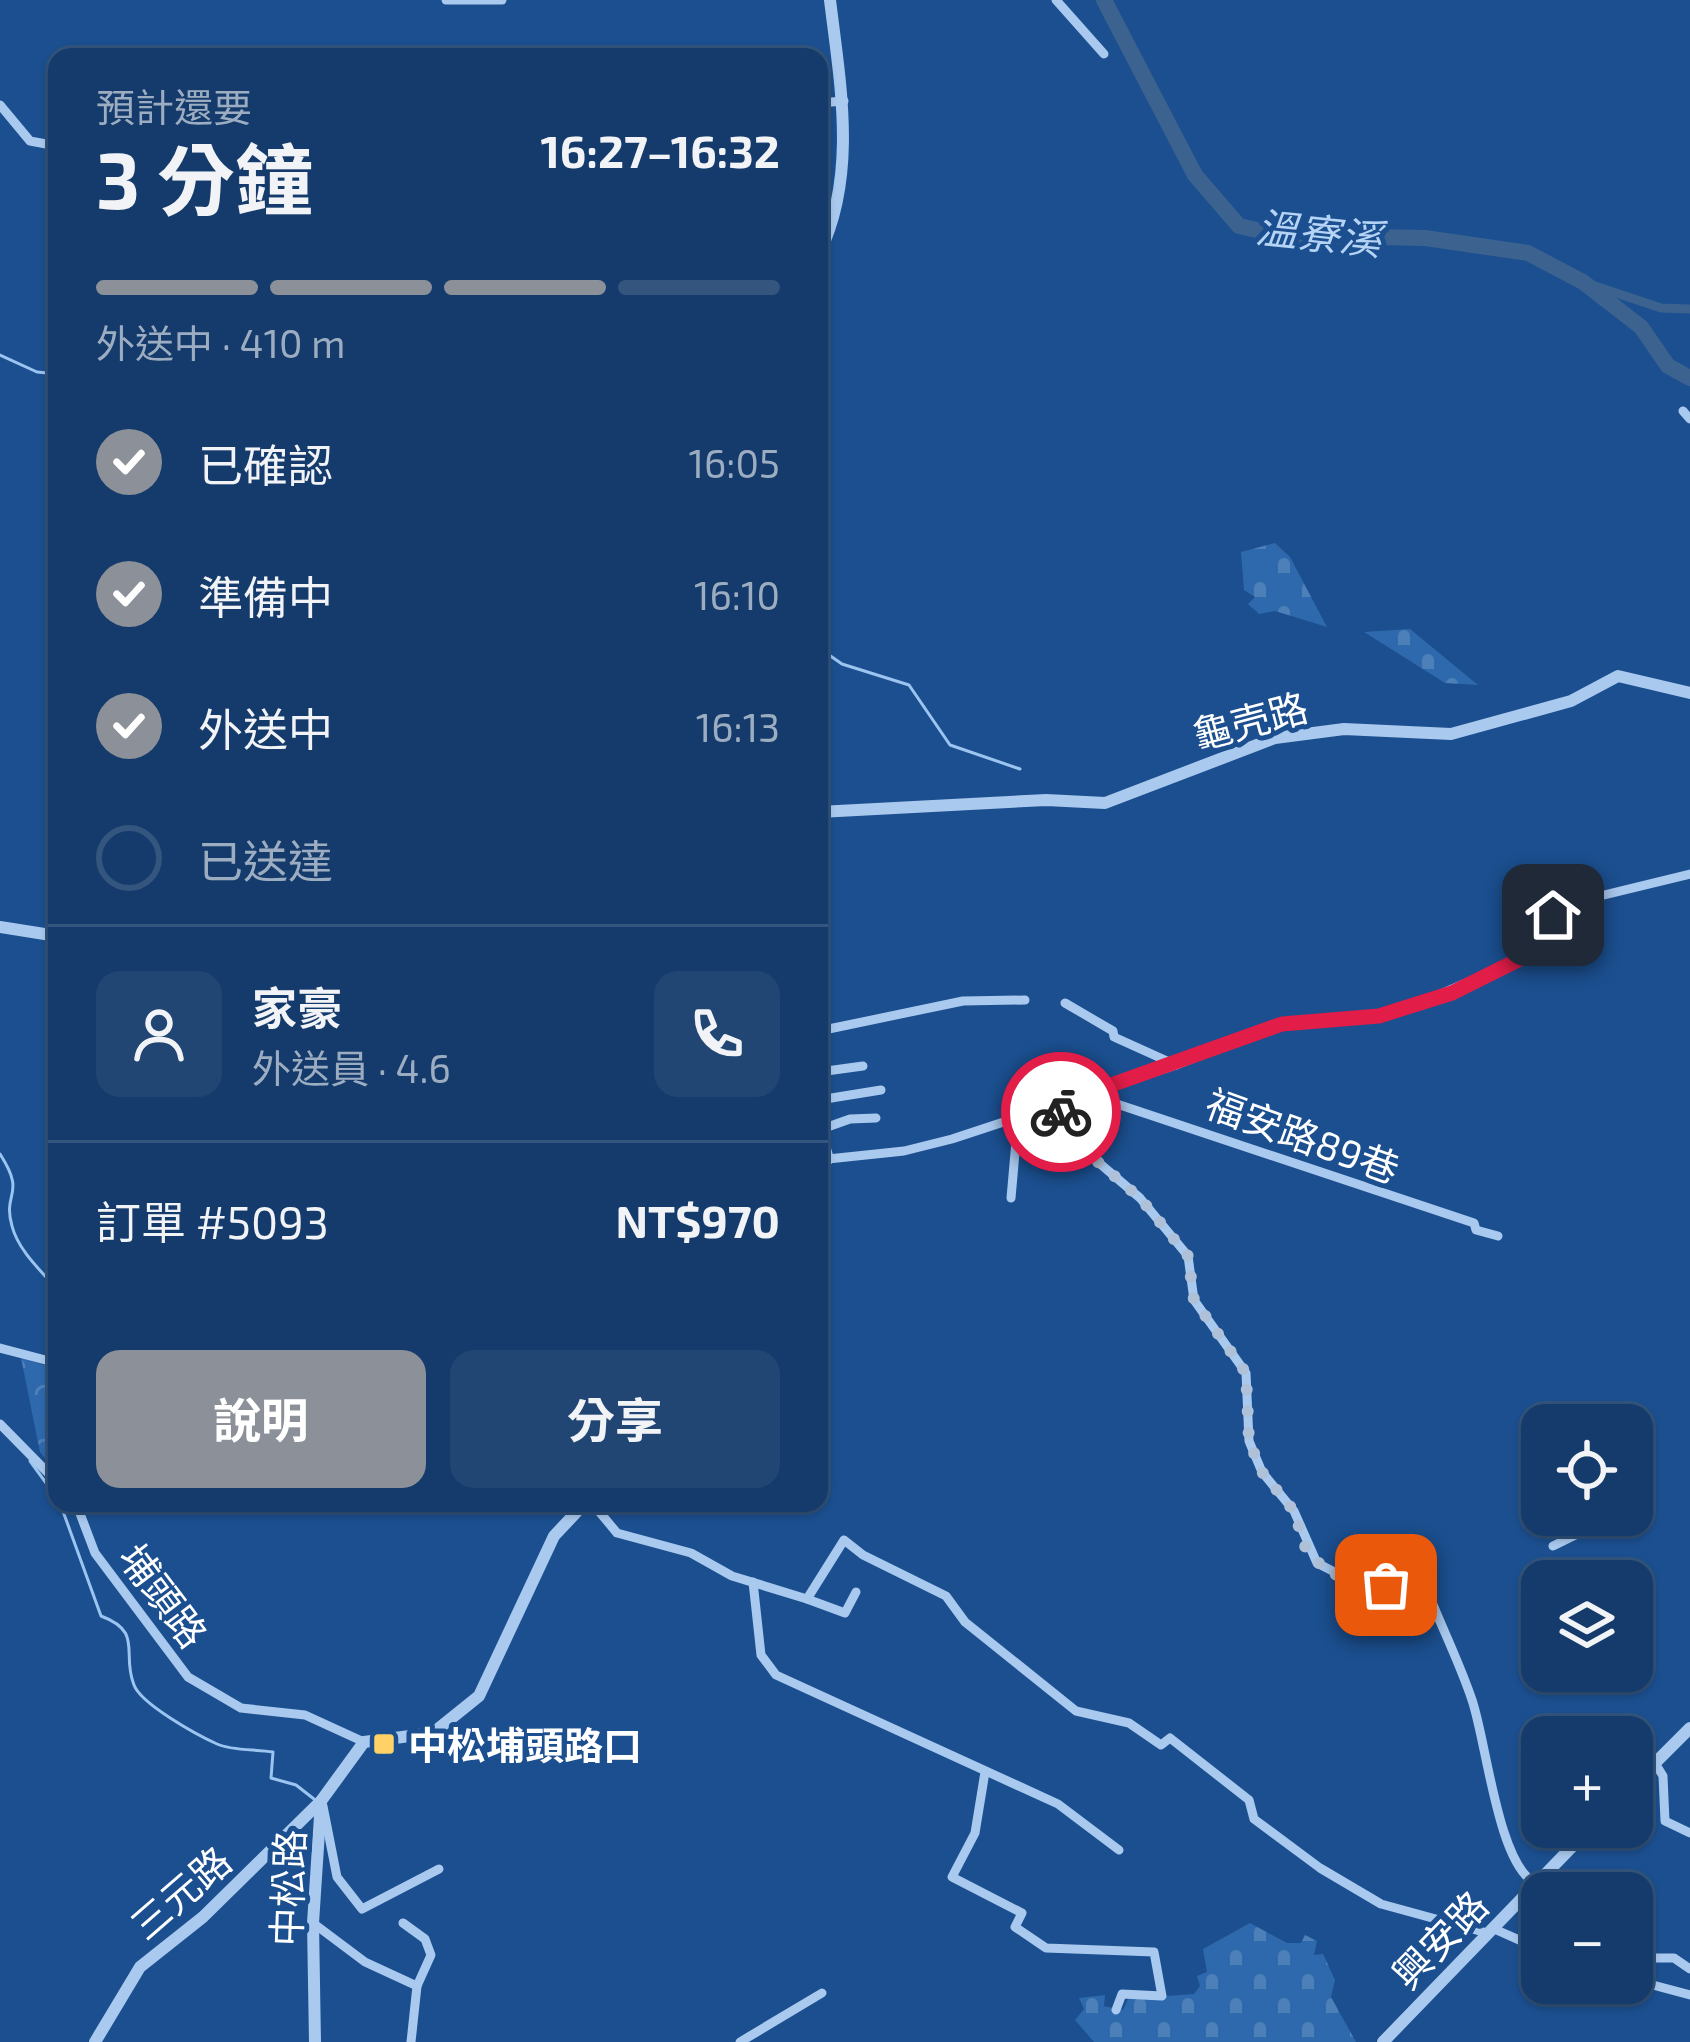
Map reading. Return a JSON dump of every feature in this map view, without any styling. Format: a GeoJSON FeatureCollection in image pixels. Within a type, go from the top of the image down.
{"type":"FeatureCollection","features":[{"type":"Feature","properties":{"kind":"street"},"geometry":{"type":"LineString","coordinates":[[446,0],[502,0]]}},
{"type":"Feature","properties":{"kind":"street"},"geometry":{"type":"LineString","coordinates":[[828,222],[837,191],[844,101],[830,0]]}},
{"type":"Feature","properties":{"kind":"street"},"geometry":{"type":"LineString","coordinates":[[1056,0],[1104,54]]}},
{"type":"Feature","properties":{"kind":"street"},"geometry":{"type":"LineString","coordinates":[[828,102],[844,101]]}},
{"type":"Feature","properties":{"kind":"street"},"geometry":{"type":"LineString","coordinates":[[0,105],[30,141],[48,144]]}},
{"type":"Feature","properties":{"kind":"street","name":"龜壳路"},"geometry":{"type":"LineString","coordinates":[[828,815],[1046,800],[1105,803],[1181,770],[1310,730],[1451,734],[1570,700],[1618,676],[1690,693]]}},
{"type":"Feature","properties":{"kind":"street"},"geometry":{"type":"LineString","coordinates":[[828,1160],[904,1151],[1018,1119],[1282,1024],[1379,1016],[1452,993],[1520,959],[1567,904],[1690,874]]}},
{"type":"Feature","properties":{"kind":"street"},"geometry":{"type":"LineString","coordinates":[[0,927],[48,935]]}},
{"type":"Feature","properties":{"kind":"street"},"geometry":{"type":"LineString","coordinates":[[828,1029],[963,1001],[1025,1000]]}},
{"type":"Feature","properties":{"kind":"street"},"geometry":{"type":"LineString","coordinates":[[1065,1003],[1114,1030],[1114,1037],[1176,1065]]}},
{"type":"Feature","properties":{"kind":"street"},"geometry":{"type":"LineString","coordinates":[[828,1071],[863,1066]]}},
{"type":"Feature","properties":{"kind":"street"},"geometry":{"type":"LineString","coordinates":[[828,1099],[881,1090]]}},
{"type":"Feature","properties":{"kind":"street","name":"福安路89巷"},"geometry":{"type":"LineString","coordinates":[[1084,1093],[1196,1126],[1498,1236]]}},
{"type":"Feature","properties":{"kind":"street"},"geometry":{"type":"LineString","coordinates":[[1058,1104],[1070,1138],[1140,1198],[1188,1256],[1194,1300],[1246,1373],[1249,1441],[1262,1472],[1294,1511],[1317,1563],[1350,1580],[1421,1589],[1429,1595],[1473,1704],[1502,1830],[1521,1872]]}},
{"type":"Feature","properties":{"kind":"street"},"geometry":{"type":"LineString","coordinates":[[828,1127],[850,1119],[876,1118]]}},
{"type":"Feature","properties":{"kind":"street"},"geometry":{"type":"LineString","coordinates":[[1011,1198],[1018,1119]]}},
{"type":"Feature","properties":{"kind":"street"},"geometry":{"type":"LineString","coordinates":[[0,1348],[48,1361]]}},
{"type":"Feature","properties":{"kind":"street"},"geometry":{"type":"LineString","coordinates":[[0,1424],[48,1474]]}},
{"type":"Feature","properties":{"kind":"street","name":"埔頭路"},"geometry":{"type":"LineString","coordinates":[[79,1512],[95,1553],[188,1677],[245,1709],[291,1711],[364,1742]]}},
{"type":"Feature","properties":{"kind":"street"},"geometry":{"type":"LineString","coordinates":[[364,1742],[433,1733],[478,1696],[554,1536],[579,1512]]}},
{"type":"Feature","properties":{"kind":"street"},"geometry":{"type":"LineString","coordinates":[[597,1512],[617,1533],[691,1553],[753,1582],[845,1613],[856,1592]]}},
{"type":"Feature","properties":{"kind":"street"},"geometry":{"type":"LineString","coordinates":[[1553,1546],[1573,1536]]}},
{"type":"Feature","properties":{"kind":"street"},"geometry":{"type":"LineString","coordinates":[[807,1599],[844,1540],[863,1555],[946,1596],[965,1622],[1076,1711],[1129,1723],[1161,1745],[1170,1738],[1205,1761],[1249,1800],[1254,1819],[1334,1876],[1394,1910],[1428,1914],[1521,1942]]}},
{"type":"Feature","properties":{"kind":"street"},"geometry":{"type":"LineString","coordinates":[[753,1582],[761,1655],[776,1675],[1082,1818],[1119,1850]]}},
{"type":"Feature","properties":{"kind":"street"},"geometry":{"type":"LineString","coordinates":[[1690,1728],[1655,1763],[1663,1777],[1665,1822],[1690,1833]]}},
{"type":"Feature","properties":{"kind":"street","name":"中松路"},"geometry":{"type":"LineString","coordinates":[[315,2042],[313,1923],[321,1801],[364,1742]]}},
{"type":"Feature","properties":{"kind":"street"},"geometry":{"type":"LineString","coordinates":[[985,1772],[975,1833],[952,1876],[1022,1912],[1016,1927],[1046,1948],[1154,1952],[1162,1996],[1122,1994],[1116,2010]]}},
{"type":"Feature","properties":{"kind":"street"},"geometry":{"type":"LineString","coordinates":[[321,1801],[337,1877],[362,1909],[439,1869]]}},
{"type":"Feature","properties":{"kind":"street","name":"三元路"},"geometry":{"type":"LineString","coordinates":[[95,2042],[140,1967],[203,1917],[321,1801]]}},
{"type":"Feature","properties":{"kind":"street","name":"興安路"},"geometry":{"type":"LineString","coordinates":[[1544,1872],[1569,1848]]}},
{"type":"Feature","properties":{"kind":"street","name":"興安路"},"geometry":{"type":"LineString","coordinates":[[1383,2042],[1521,1896]]}},
{"type":"Feature","properties":{"kind":"street"},"geometry":{"type":"LineString","coordinates":[[313,1923],[365,1962],[416,1985]]}},
{"type":"Feature","properties":{"kind":"street"},"geometry":{"type":"LineString","coordinates":[[403,1923],[425,1940],[431,1955],[416,1985],[412,2042]]}},
{"type":"Feature","properties":{"kind":"street"},"geometry":{"type":"LineString","coordinates":[[1653,1958],[1674,1958],[1690,1969]]}},
{"type":"Feature","properties":{"kind":"street"},"geometry":{"type":"LineString","coordinates":[[1653,1985],[1690,1995]]}},
{"type":"Feature","properties":{"kind":"street"},"geometry":{"type":"LineString","coordinates":[[740,2042],[822,1994]]}},
{"type":"Feature","properties":{"kind":"green space"},"geometry":{"type":"Polygon","coordinates":[[[1275,543],[1290,557],[1327,627],[1275,611],[1259,614],[1248,604],[1255,597],[1244,590],[1241,552],[1275,543]]]}},
{"type":"Feature","properties":{"kind":"green space"},"geometry":{"type":"Polygon","coordinates":[[[1410,629],[1478,685],[1445,683],[1364,632],[1410,629]]]}},
{"type":"Feature","properties":{"kind":"green space"},"geometry":{"type":"Polygon","coordinates":[[[21,1358],[48,1366],[48,1462],[40,1452],[21,1358]]]}},
{"type":"Feature","properties":{"kind":"green space"},"geometry":{"type":"Polygon","coordinates":[[[1250,1923],[1287,1943],[1301,1943],[1305,1935],[1317,1941],[1314,1955],[1323,1954],[1335,1980],[1331,1997],[1356,2042],[1094,2042],[1075,2020],[1084,2009],[1079,1998],[1105,1995],[1104,2006],[1123,2010],[1128,1999],[1194,1994],[1200,1986],[1197,1976],[1207,1972],[1203,1949],[1250,1923]]]}},
{"type":"Feature","properties":{"kind":"waterway","name":"溫寮溪"},"geometry":{"type":"LineString","coordinates":[[1104,0],[1195,175],[1239,226],[1279,235],[1425,238],[1528,253],[1583,282],[1641,327],[1668,366],[1690,378]]}},
{"type":"Feature","properties":{"kind":"waterway"},"geometry":{"type":"LineString","coordinates":[[1583,282],[1661,308],[1690,309]]}},
{"type":"Feature","properties":{"kind":"waterway"},"geometry":{"type":"LineString","coordinates":[[0,355],[48,373]]}},
{"type":"Feature","properties":{"kind":"waterway"},"geometry":{"type":"LineString","coordinates":[[828,654],[842,664],[909,685],[950,745],[1020,769]]}},
{"type":"Feature","properties":{"kind":"waterway"},"geometry":{"type":"LineString","coordinates":[[0,1154],[12,1178],[10,1215],[15,1235],[48,1279]]}},
{"type":"Feature","properties":{"kind":"waterway"},"geometry":{"type":"LineString","coordinates":[[30,1461],[48,1486]]}},
{"type":"Feature","properties":{"kind":"waterway"},"geometry":{"type":"LineString","coordinates":[[63,1512],[101,1616],[127,1636],[131,1674],[139,1693],[217,1744],[273,1752],[271,1778],[296,1785],[314,1799]]}},
{"type":"Feature","properties":{"kind":"way so far"},"geometry":{"type":"LineString","coordinates":[[1061,1112],[1070,1138],[1140,1198],[1188,1256],[1194,1300],[1246,1373],[1249,1441],[1262,1472],[1294,1511],[1306,1549],[1328,1573],[1386,1585]]}},
{"type":"Feature","properties":{"kind":"place","name":"中松埔頭路口"},"geometry":{"type":"Point","coordinates":[384,1744]}},
{"type":"Feature","properties":{"kind":"route"},"geometry":{"type":"LineString","coordinates":[[1061,1112],[1058,1104],[1084,1093],[1176,1065],[1282,1024],[1379,1016],[1452,993],[1520,959],[1553,915]]}}]}
